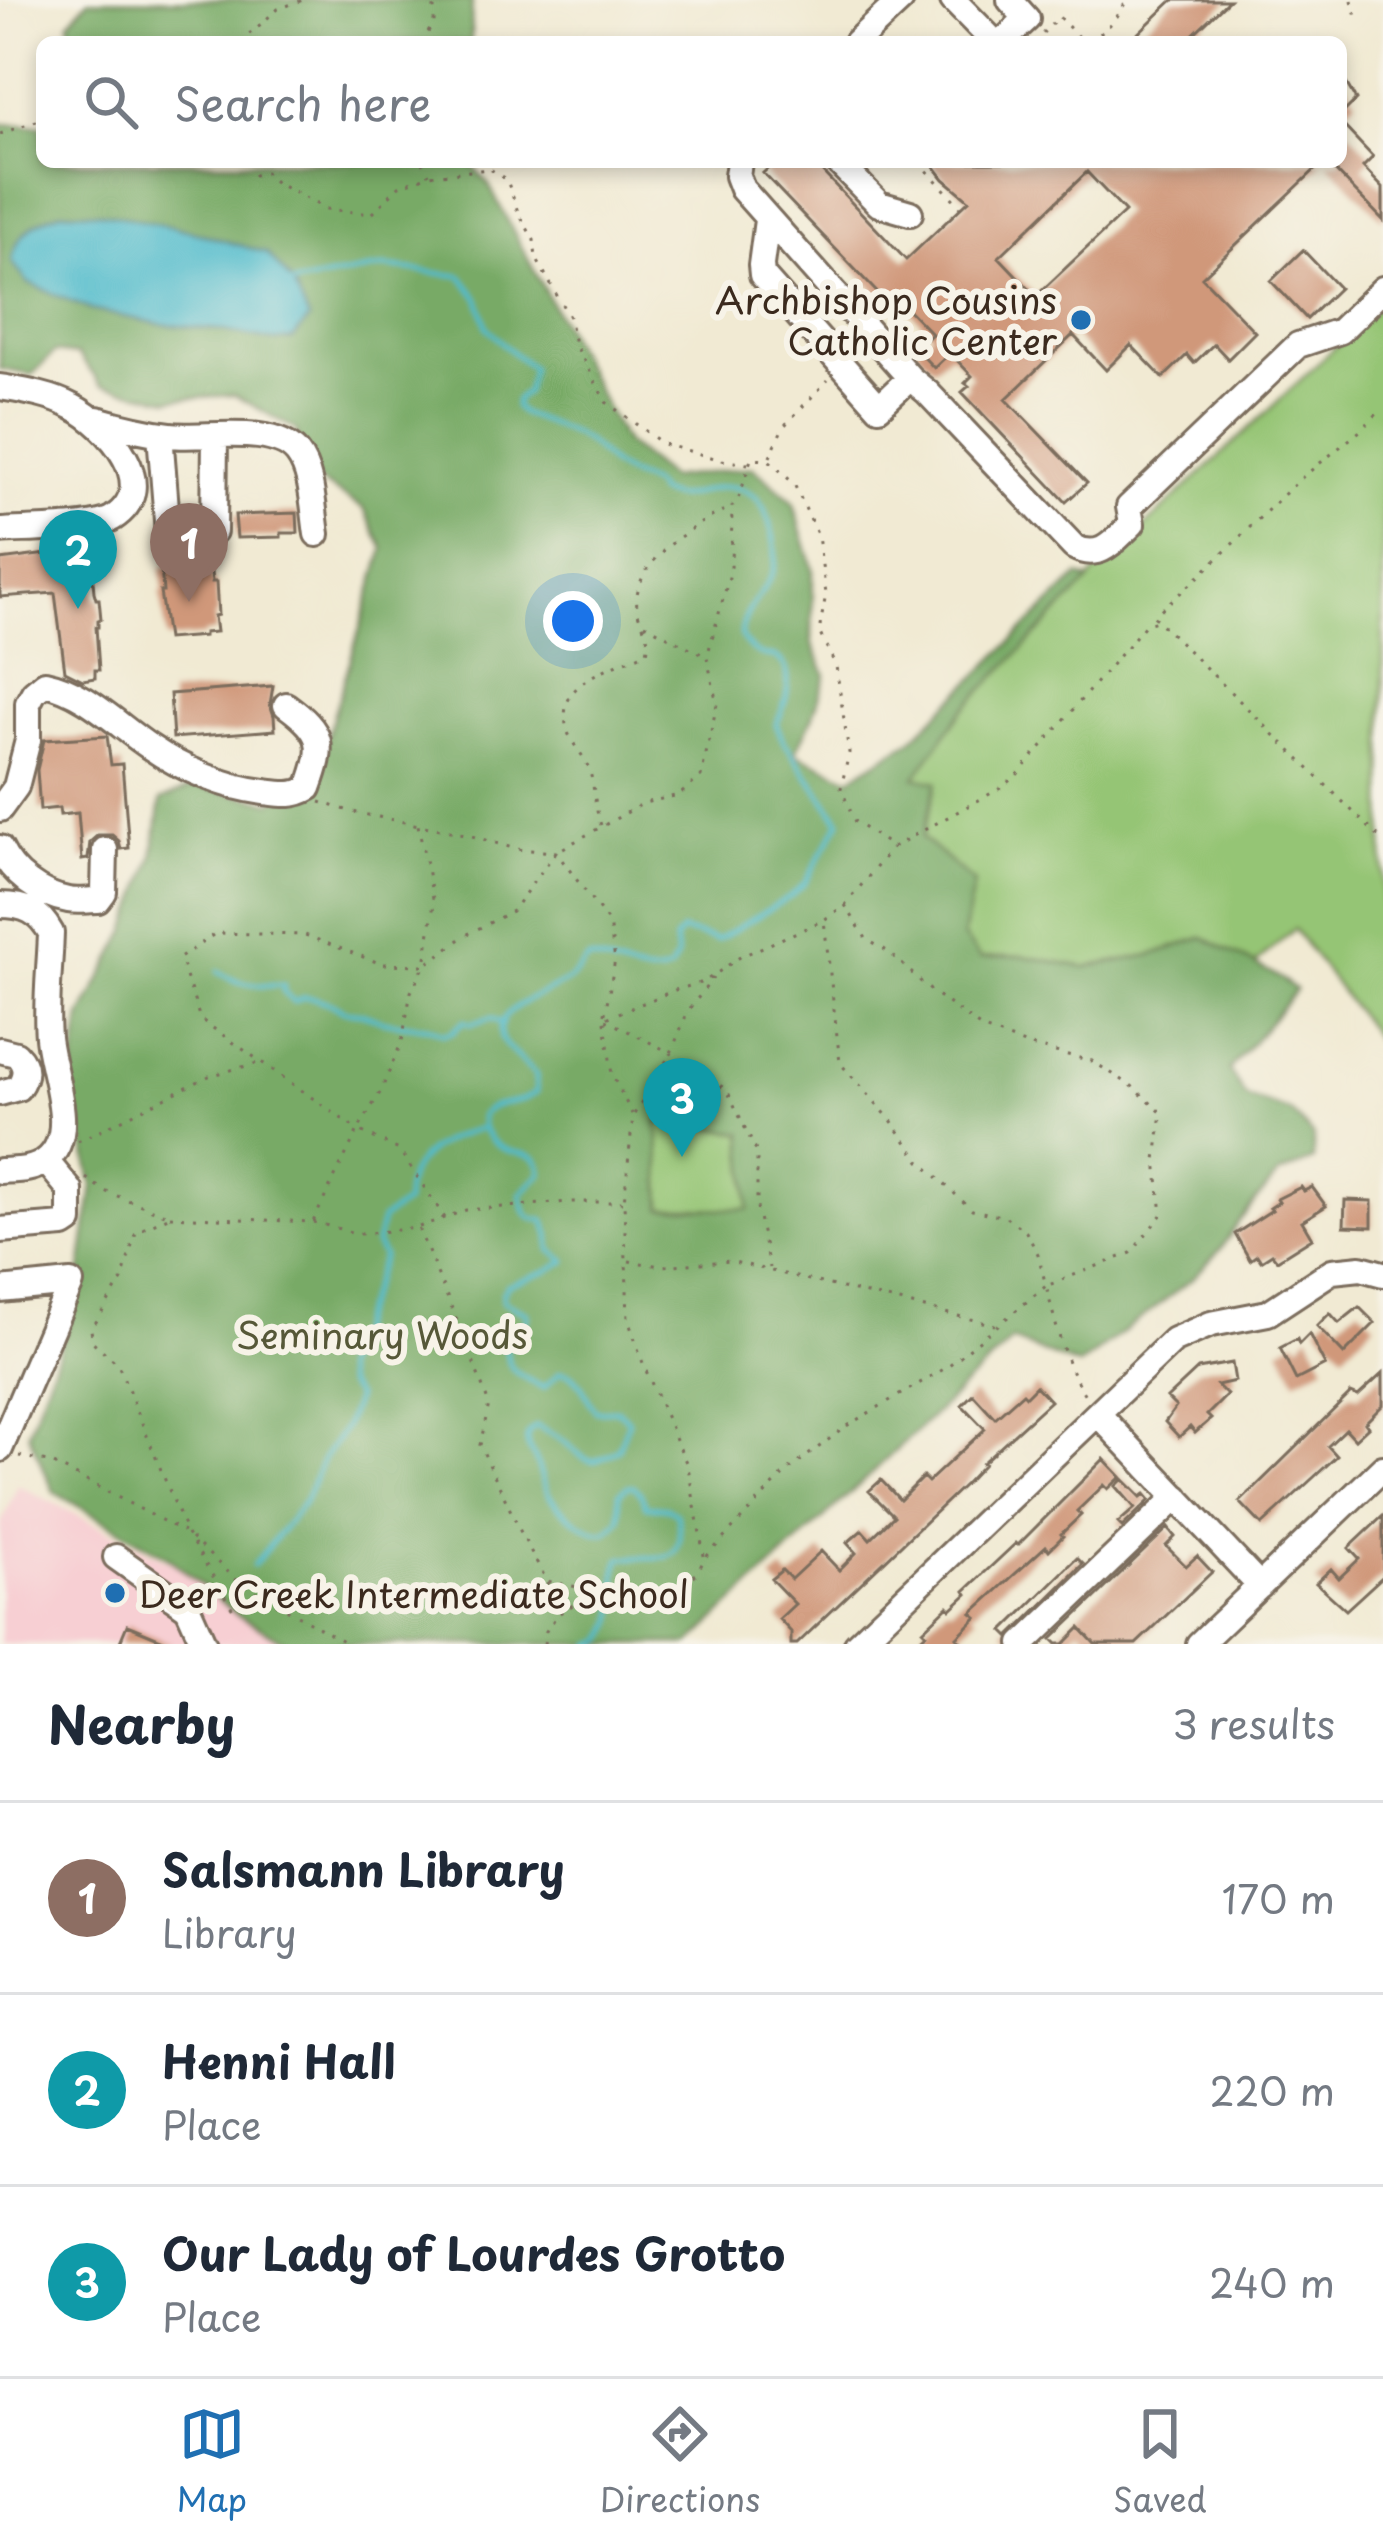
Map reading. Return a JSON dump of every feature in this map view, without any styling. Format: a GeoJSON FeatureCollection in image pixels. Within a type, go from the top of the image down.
{"type":"FeatureCollection","features":[{"type":"Feature","properties":{"kind":"street"},"geometry":{"type":"LineString","coordinates":[[862,36],[901,0]]}},
{"type":"Feature","properties":{"kind":"street"},"geometry":{"type":"LineString","coordinates":[[953,0],[992,36]]}},
{"type":"Feature","properties":{"kind":"street"},"geometry":{"type":"LineString","coordinates":[[1006,36],[1027,19],[1010,0]]}},
{"type":"Feature","properties":{"kind":"street"},"geometry":{"type":"LineString","coordinates":[[738,168],[742,189],[767,220],[919,385],[1084,552],[1106,549],[1132,524],[1129,507],[1298,345],[1340,331],[1383,290]]}},
{"type":"Feature","properties":{"kind":"street"},"geometry":{"type":"LineString","coordinates":[[844,168],[879,204],[910,213]]}},
{"type":"Feature","properties":{"kind":"street"},"geometry":{"type":"LineString","coordinates":[[767,220],[762,275],[879,407],[919,385]]}},
{"type":"Feature","properties":{"kind":"street"},"geometry":{"type":"LineString","coordinates":[[0,386],[33,392],[130,429],[280,440],[294,448],[303,462],[317,534]]}},
{"type":"Feature","properties":{"kind":"street"},"geometry":{"type":"LineString","coordinates":[[0,531],[97,524],[127,505],[133,490],[125,455],[89,416]]}},
{"type":"Feature","properties":{"kind":"street"},"geometry":{"type":"LineString","coordinates":[[160,434],[168,533],[214,531],[215,436]]}},
{"type":"Feature","properties":{"kind":"street"},"geometry":{"type":"LineString","coordinates":[[0,809],[16,787],[28,740],[28,703],[46,683],[83,699],[176,763],[248,790],[298,795],[309,788],[321,747],[308,722],[286,705]]}},
{"type":"Feature","properties":{"kind":"street"},"geometry":{"type":"LineString","coordinates":[[0,848],[15,872],[41,890],[68,900],[98,900],[104,892],[105,850]]}},
{"type":"Feature","properties":{"kind":"street"},"geometry":{"type":"LineString","coordinates":[[0,905],[30,909],[44,919],[51,933],[47,1034],[64,1126],[50,1157],[29,1168],[0,1171]]}},
{"type":"Feature","properties":{"kind":"street"},"geometry":{"type":"LineString","coordinates":[[0,1050],[16,1054],[25,1066],[18,1088],[0,1094]]}},
{"type":"Feature","properties":{"kind":"street"},"geometry":{"type":"LineString","coordinates":[[25,1074],[56,1082]]}},
{"type":"Feature","properties":{"kind":"street"},"geometry":{"type":"LineString","coordinates":[[0,1230],[70,1221],[70,1190],[50,1157]]}},
{"type":"Feature","properties":{"kind":"street"},"geometry":{"type":"LineString","coordinates":[[857,1644],[1182,1335],[1268,1313],[1324,1275],[1343,1268],[1383,1274]]}},
{"type":"Feature","properties":{"kind":"street"},"geometry":{"type":"LineString","coordinates":[[0,1290],[71,1283],[9,1452]]}},
{"type":"Feature","properties":{"kind":"street"},"geometry":{"type":"LineString","coordinates":[[1098,1414],[1260,1586]]}},
{"type":"Feature","properties":{"kind":"street"},"geometry":{"type":"LineString","coordinates":[[1199,1644],[1383,1468]]}},
{"type":"Feature","properties":{"kind":"street"},"geometry":{"type":"LineString","coordinates":[[1023,1644],[1177,1497]]}},
{"type":"Feature","properties":{"kind":"street"},"geometry":{"type":"LineString","coordinates":[[116,1557],[188,1608],[204,1644]]}},
{"type":"Feature","properties":{"kind":"path"},"geometry":{"type":"LineString","coordinates":[[247,36],[278,8],[303,0]]}},
{"type":"Feature","properties":{"kind":"path"},"geometry":{"type":"LineString","coordinates":[[425,36],[434,24],[434,0]]}},
{"type":"Feature","properties":{"kind":"path"},"geometry":{"type":"LineString","coordinates":[[1098,36],[1127,0]]}},
{"type":"Feature","properties":{"kind":"path"},"geometry":{"type":"LineString","coordinates":[[1352,0],[1356,17]]}},
{"type":"Feature","properties":{"kind":"path"},"geometry":{"type":"LineString","coordinates":[[1040,36],[1059,17],[1077,36]]}},
{"type":"Feature","properties":{"kind":"path"},"geometry":{"type":"LineString","coordinates":[[0,134],[36,121]]}},
{"type":"Feature","properties":{"kind":"path"},"geometry":{"type":"LineString","coordinates":[[253,168],[254,175],[265,172],[276,183],[326,209],[371,214],[399,186],[430,175],[490,169],[507,180],[534,240],[536,258],[569,316],[574,344],[606,402],[664,445],[750,464]]}},
{"type":"Feature","properties":{"kind":"path"},"geometry":{"type":"LineString","coordinates":[[426,168],[430,175]]}},
{"type":"Feature","properties":{"kind":"path"},"geometry":{"type":"LineString","coordinates":[[925,168],[962,207]]}},
{"type":"Feature","properties":{"kind":"path"},"geometry":{"type":"LineString","coordinates":[[769,460],[783,427],[842,366]]}},
{"type":"Feature","properties":{"kind":"path"},"geometry":{"type":"LineString","coordinates":[[604,1019],[704,982],[740,957],[824,920],[845,905],[893,847],[1017,775],[1146,624],[1283,494],[1383,408]]}},
{"type":"Feature","properties":{"kind":"path"},"geometry":{"type":"LineString","coordinates":[[445,1218],[399,1150],[358,1130],[200,1019],[180,958],[216,933],[305,935],[382,964],[425,964],[466,934],[512,910],[556,853],[644,803],[679,795],[700,777],[717,704],[707,657],[730,570],[732,507],[752,459],[769,460],[794,484],[818,536],[826,594],[819,632],[836,666],[849,753],[841,788],[855,822],[893,847]]}},
{"type":"Feature","properties":{"kind":"path"},"geometry":{"type":"LineString","coordinates":[[602,827],[586,763],[566,727],[566,707],[590,674],[647,652],[650,639],[637,611],[638,592],[650,565],[698,522],[732,507]]}},
{"type":"Feature","properties":{"kind":"path"},"geometry":{"type":"LineString","coordinates":[[1153,621],[1383,842]]}},
{"type":"Feature","properties":{"kind":"path"},"geometry":{"type":"LineString","coordinates":[[643,623],[707,657]]}},
{"type":"Feature","properties":{"kind":"path"},"geometry":{"type":"LineString","coordinates":[[298,795],[516,849],[556,853],[610,923],[615,960],[604,1019],[612,1075],[633,1116]]}},
{"type":"Feature","properties":{"kind":"path"},"geometry":{"type":"LineString","coordinates":[[313,1222],[381,1091],[404,1034],[411,992],[425,964],[434,903],[418,825]]}},
{"type":"Feature","properties":{"kind":"path"},"geometry":{"type":"LineString","coordinates":[[547,1581],[600,1592],[664,1592],[683,1586],[786,1472],[848,1425],[944,1370],[1046,1286],[1131,1253],[1162,1214],[1156,1160],[1162,1113],[1132,1086],[1092,1061],[981,1028],[889,952],[867,940],[845,905]]}},
{"type":"Feature","properties":{"kind":"path"},"geometry":{"type":"LineString","coordinates":[[824,920],[840,1063],[920,1161],[972,1210],[1006,1217],[1026,1232],[1038,1254],[1075,1382],[1098,1414]]}},
{"type":"Feature","properties":{"kind":"path"},"geometry":{"type":"LineString","coordinates":[[704,1558],[688,1467],[628,1318],[624,1202],[633,1116],[671,1053],[688,1011],[715,975]]}},
{"type":"Feature","properties":{"kind":"path"},"geometry":{"type":"LineString","coordinates":[[604,1019],[671,1053],[727,1090],[757,1153],[757,1208],[770,1269]]}},
{"type":"Feature","properties":{"kind":"path"},"geometry":{"type":"LineString","coordinates":[[50,1157],[209,1076],[262,1062]]}},
{"type":"Feature","properties":{"kind":"path"},"geometry":{"type":"LineString","coordinates":[[87,1178],[104,1191],[170,1216],[313,1222],[359,1234],[418,1228],[466,1210],[624,1202]]}},
{"type":"Feature","properties":{"kind":"path"},"geometry":{"type":"LineString","coordinates":[[170,1216],[136,1232],[122,1280],[91,1330],[93,1342],[118,1364],[187,1534],[236,1614]]}},
{"type":"Feature","properties":{"kind":"path"},"geometry":{"type":"LineString","coordinates":[[418,1228],[489,1404],[480,1445],[547,1581],[558,1614]]}},
{"type":"Feature","properties":{"kind":"path"},"geometry":{"type":"LineString","coordinates":[[627,1261],[660,1266],[730,1262],[999,1326]]}},
{"type":"Feature","properties":{"kind":"path"},"geometry":{"type":"LineString","coordinates":[[9,1452],[52,1462],[187,1534],[239,1582],[348,1644]]}},
{"type":"Feature","properties":{"kind":"path"},"geometry":{"type":"LineString","coordinates":[[544,1644],[546,1631],[558,1614],[600,1592]]}},
{"type":"Feature","properties":{"kind":"shaded area","name":"Deer Creek Intermediate School"},"geometry":{"type":"Polygon","coordinates":[[[18,1485],[332,1644],[0,1644],[0,1525],[18,1485]]]}},
{"type":"Feature","properties":{"kind":"green space"},"geometry":{"type":"Polygon","coordinates":[[[88,0],[472,0],[471,36],[71,36],[69,22],[88,0]]]}},
{"type":"Feature","properties":{"kind":"green space","name":"Seminary Woods"},"geometry":{"type":"Polygon","coordinates":[[[0,124],[36,126],[36,168],[474,168],[489,185],[625,443],[670,478],[753,467],[793,501],[813,569],[812,642],[826,675],[795,753],[850,778],[911,740],[1079,576],[1090,580],[962,711],[915,777],[937,782],[922,838],[974,883],[963,936],[980,958],[1023,956],[1086,967],[1151,955],[1204,937],[1296,990],[1229,1070],[1246,1097],[1290,1111],[1313,1135],[1313,1160],[1278,1175],[1192,1279],[1079,1366],[1012,1341],[690,1644],[289,1644],[236,1614],[169,1558],[54,1492],[28,1433],[76,1304],[93,1186],[71,1085],[81,1017],[127,931],[153,857],[161,800],[195,786],[272,802],[316,773],[384,549],[364,509],[309,475],[296,430],[234,395],[169,399],[101,385],[78,355],[55,352],[32,375],[0,369],[0,124]],[[658,1121],[662,1208],[749,1209],[743,1133],[658,1121]]]}},
{"type":"Feature","properties":{"kind":"green space"},"geometry":{"type":"Polygon","coordinates":[[[1383,302],[1383,1048],[1294,929],[1177,1035],[701,946],[1383,302]]]}},
{"type":"Feature","properties":{"kind":"green space"},"geometry":{"type":"Polygon","coordinates":[[[658,1120],[743,1133],[750,1209],[662,1208],[658,1120]]]}},
{"type":"Feature","properties":{"kind":"water"},"geometry":{"type":"Polygon","coordinates":[[[63,211],[99,212],[188,230],[267,253],[293,284],[309,319],[293,339],[274,341],[91,310],[28,283],[12,262],[18,243],[36,223],[63,211]]]}},
{"type":"Feature","properties":{"kind":"building"},"geometry":{"type":"Polygon","coordinates":[[[1173,0],[1229,0],[1191,36],[1135,36],[1173,0]]]}},
{"type":"Feature","properties":{"kind":"building"},"geometry":{"type":"Polygon","coordinates":[[[1347,84],[1356,100],[1347,109],[1347,84]]]}},
{"type":"Feature","properties":{"kind":"building"},"geometry":{"type":"Polygon","coordinates":[[[1347,129],[1373,157],[1363,167],[1383,188],[1383,220],[1333,168],[1347,168],[1347,129]]]}},
{"type":"Feature","properties":{"kind":"building","name":"Archbishop Cousins Catholic Center"},"geometry":{"type":"Polygon","coordinates":[[[768,168],[819,168],[906,260],[969,200],[936,168],[1317,168],[1202,277],[1255,332],[1228,359],[1214,344],[1194,363],[1187,355],[1163,378],[1131,345],[1106,370],[1073,335],[1006,399],[1087,483],[1066,502],[962,392],[972,376],[950,353],[934,368],[916,349],[932,334],[899,300],[891,307],[763,173],[768,168]],[[1087,172],[999,257],[1036,296],[1125,212],[1087,172]]]}},
{"type":"Feature","properties":{"kind":"building"},"geometry":{"type":"Polygon","coordinates":[[[1303,250],[1339,288],[1307,319],[1271,281],[1303,250]]]}},
{"type":"Feature","properties":{"kind":"building"},"geometry":{"type":"Polygon","coordinates":[[[297,513],[298,533],[237,538],[235,515],[297,513]]]}},
{"type":"Feature","properties":{"kind":"building"},"geometry":{"type":"Polygon","coordinates":[[[90,547],[101,619],[96,627],[99,670],[95,678],[83,680],[65,671],[55,593],[0,597],[0,560],[90,547]]]}},
{"type":"Feature","properties":{"kind":"building"},"geometry":{"type":"Polygon","coordinates":[[[199,564],[200,574],[211,573],[216,582],[216,632],[167,639],[161,567],[199,564]]]}},
{"type":"Feature","properties":{"kind":"building"},"geometry":{"type":"Polygon","coordinates":[[[273,686],[270,704],[275,730],[173,738],[170,694],[273,686]]]}},
{"type":"Feature","properties":{"kind":"building"},"geometry":{"type":"Polygon","coordinates":[[[107,736],[111,765],[122,764],[129,848],[121,849],[112,835],[98,835],[90,842],[88,859],[82,860],[78,813],[40,810],[37,770],[44,740],[107,736]]]}},
{"type":"Feature","properties":{"kind":"building"},"geometry":{"type":"Polygon","coordinates":[[[1301,1187],[1304,1191],[1312,1187],[1326,1206],[1302,1221],[1312,1238],[1277,1260],[1272,1254],[1261,1261],[1257,1255],[1250,1260],[1235,1234],[1272,1210],[1277,1199],[1301,1187]]]}},
{"type":"Feature","properties":{"kind":"building"},"geometry":{"type":"Polygon","coordinates":[[[1345,1200],[1372,1201],[1372,1227],[1344,1226],[1345,1200]]]}},
{"type":"Feature","properties":{"kind":"building"},"geometry":{"type":"Polygon","coordinates":[[[1359,1307],[1375,1323],[1344,1354],[1317,1326],[1330,1313],[1339,1323],[1359,1307]]]}},
{"type":"Feature","properties":{"kind":"building"},"geometry":{"type":"Polygon","coordinates":[[[1309,1334],[1325,1365],[1296,1380],[1280,1348],[1297,1339],[1299,1344],[1309,1334]]]}},
{"type":"Feature","properties":{"kind":"building"},"geometry":{"type":"Polygon","coordinates":[[[1232,1363],[1235,1381],[1217,1385],[1227,1395],[1207,1415],[1211,1419],[1195,1433],[1190,1427],[1179,1437],[1165,1422],[1176,1407],[1167,1398],[1198,1369],[1232,1363]]]}},
{"type":"Feature","properties":{"kind":"building"},"geometry":{"type":"Polygon","coordinates":[[[1383,1373],[1383,1405],[1365,1423],[1368,1427],[1355,1439],[1346,1429],[1328,1446],[1337,1456],[1262,1525],[1240,1502],[1351,1393],[1358,1396],[1383,1373]]]}},
{"type":"Feature","properties":{"kind":"building"},"geometry":{"type":"Polygon","coordinates":[[[1036,1386],[1050,1401],[797,1644],[791,1644],[791,1632],[779,1619],[795,1604],[771,1579],[782,1570],[791,1579],[821,1551],[839,1570],[856,1553],[847,1543],[862,1530],[870,1539],[894,1516],[869,1491],[881,1480],[900,1500],[923,1477],[928,1482],[985,1429],[962,1405],[973,1394],[995,1418],[1036,1386]]]}},
{"type":"Feature","properties":{"kind":"building"},"geometry":{"type":"Polygon","coordinates":[[[1104,1459],[1121,1477],[1108,1489],[1104,1485],[1077,1511],[1081,1515],[1049,1550],[1046,1546],[972,1613],[977,1617],[957,1637],[963,1644],[914,1644],[926,1633],[923,1630],[967,1594],[1104,1459]]]}},
{"type":"Feature","properties":{"kind":"building"},"geometry":{"type":"Polygon","coordinates":[[[1123,1479],[1150,1500],[1122,1527],[1118,1523],[1135,1508],[1116,1486],[1123,1479]]]}},
{"type":"Feature","properties":{"kind":"building"},"geometry":{"type":"Polygon","coordinates":[[[1383,1516],[1383,1576],[1346,1610],[1316,1583],[1331,1569],[1339,1578],[1359,1559],[1349,1548],[1383,1516]]]}},
{"type":"Feature","properties":{"kind":"building"},"geometry":{"type":"Polygon","coordinates":[[[1168,1528],[1175,1537],[1166,1546],[1186,1566],[1197,1556],[1212,1572],[1136,1644],[1095,1644],[1080,1628],[1064,1644],[1052,1639],[1168,1528]]]}},
{"type":"Feature","properties":{"kind":"building"},"geometry":{"type":"Polygon","coordinates":[[[1077,1558],[1083,1564],[1009,1637],[1003,1631],[1077,1558]]]}},
{"type":"Feature","properties":{"kind":"building"},"geometry":{"type":"Polygon","coordinates":[[[127,1625],[173,1644],[119,1644],[127,1625]]]}},
{"type":"Feature","properties":{"kind":"waterway"},"geometry":{"type":"LineString","coordinates":[[293,284],[385,267],[461,276],[479,299],[487,327],[532,368],[526,392],[516,400],[515,407],[523,414],[583,439],[618,469],[665,495],[729,487],[753,495],[771,526],[775,563],[747,615],[741,637],[754,651],[782,662],[788,679],[776,724],[840,821],[805,883],[791,896],[717,940],[682,931],[675,940],[677,957],[670,970],[640,972],[589,959],[569,980],[512,1010],[500,1028],[504,1043],[536,1075],[536,1092],[487,1110],[481,1115],[482,1128],[500,1147],[538,1161],[541,1174],[521,1194],[524,1205],[529,1216],[544,1220],[551,1250],[566,1261],[507,1285],[502,1294],[503,1301],[527,1313],[523,1325],[506,1336],[509,1364],[544,1388],[560,1372],[568,1374],[579,1382],[596,1411],[618,1410],[629,1420],[618,1449],[593,1461],[537,1426],[528,1433],[528,1446],[553,1500],[591,1530],[605,1532],[620,1519],[619,1493],[628,1486],[634,1486],[646,1506],[677,1514],[679,1544],[675,1551],[668,1556],[621,1558],[615,1618],[604,1640],[593,1644]]}},
{"type":"Feature","properties":{"kind":"waterway"},"geometry":{"type":"LineString","coordinates":[[218,971],[250,984],[284,985],[283,991],[294,1002],[314,998],[344,1011],[444,1034],[464,1021],[471,1024],[491,1018],[503,1024]]}},
{"type":"Feature","properties":{"kind":"waterway"},"geometry":{"type":"LineString","coordinates":[[253,1566],[304,1502],[323,1459],[345,1427],[356,1397],[342,1369],[383,1256],[376,1244],[382,1219],[405,1203],[411,1173],[428,1152],[482,1128]]}},
{"type":"Feature","properties":{"kind":"place","name":"Archbishop Cousins Catholic Center"},"geometry":{"type":"Point","coordinates":[1081,320]}},
{"type":"Feature","properties":{"kind":"place","name":"Salsmann Library"},"geometry":{"type":"Point","coordinates":[189,602]}},
{"type":"Feature","properties":{"kind":"place","name":"Henni Hall"},"geometry":{"type":"Point","coordinates":[78,609]}},
{"type":"Feature","properties":{"kind":"place","name":"Our Lady of Lourdes Grotto"},"geometry":{"type":"Point","coordinates":[682,1157]}},
{"type":"Feature","properties":{"kind":"place","name":"Deer Creek Intermediate School"},"geometry":{"type":"Point","coordinates":[115,1593]}}]}
